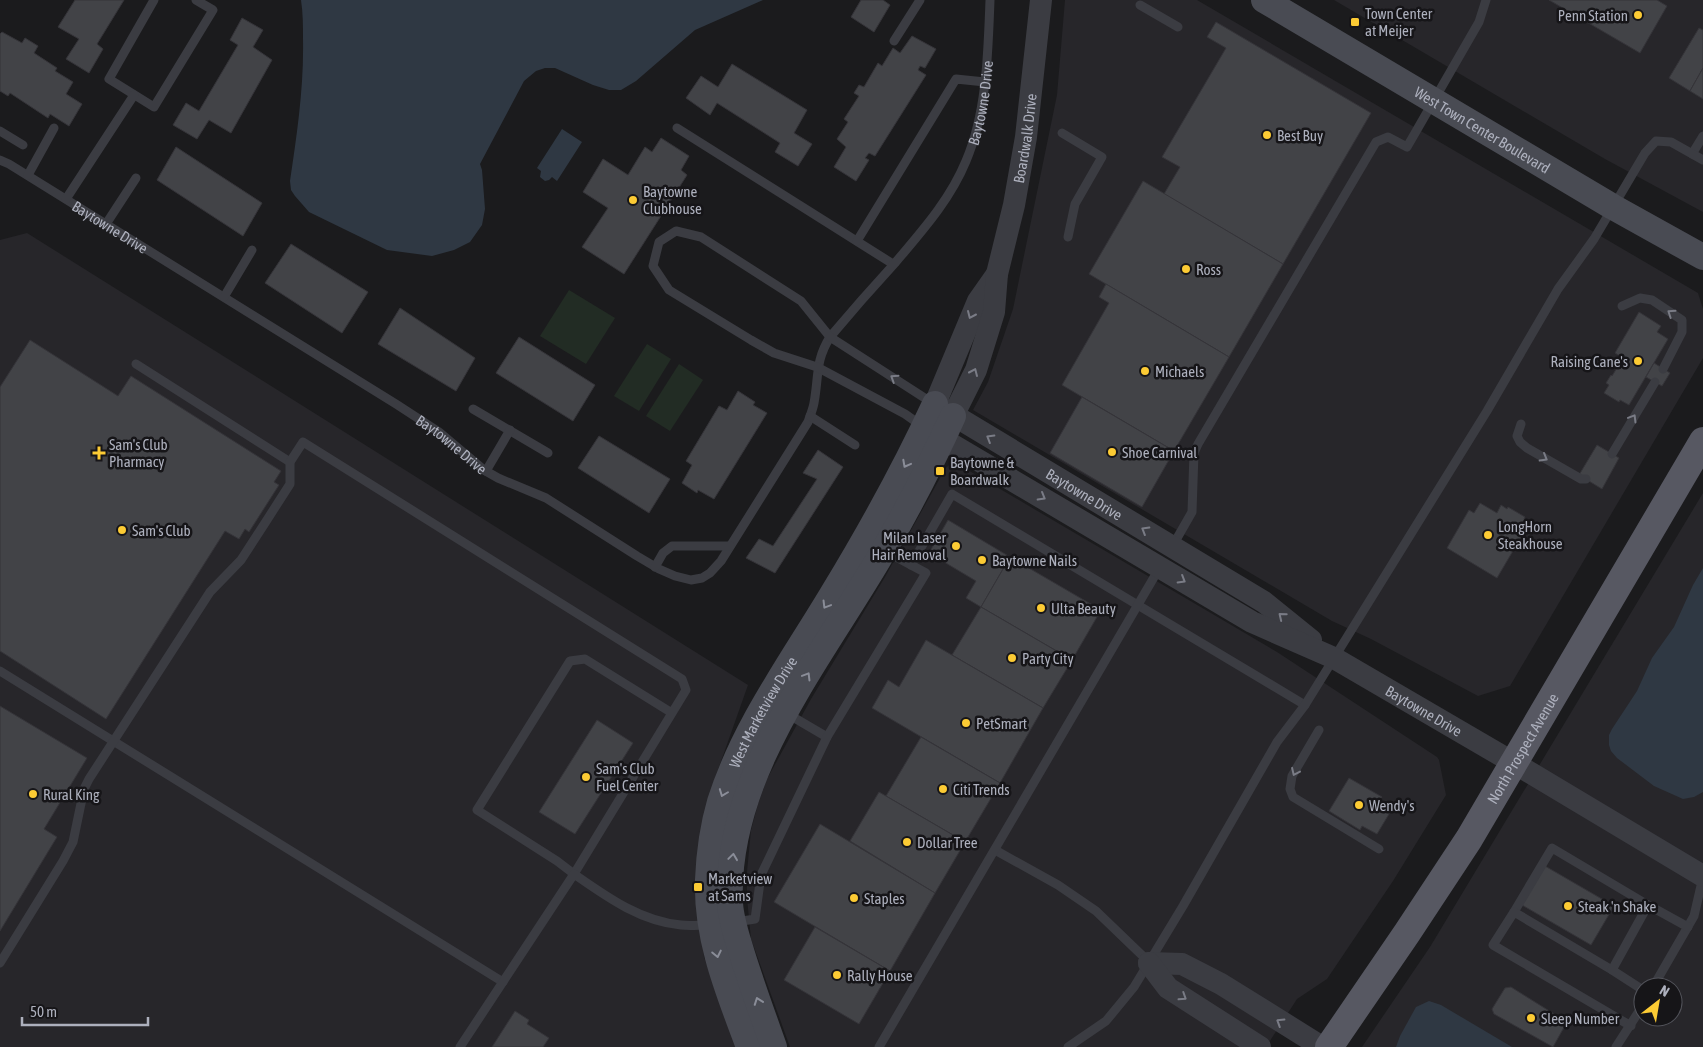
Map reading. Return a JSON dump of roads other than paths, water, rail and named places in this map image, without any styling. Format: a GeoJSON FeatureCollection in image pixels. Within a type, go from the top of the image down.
{"type":"FeatureCollection","features":[{"type":"Feature","properties":{"kind":"main road","name":"West Town Center Boulevard"},"geometry":{"type":"LineString","coordinates":[[1264,0],[1613,207],[1703,257]]}},
{"type":"Feature","properties":{"kind":"main road","name":"West Marketview Drive"},"geometry":{"type":"LineString","coordinates":[[774,1047],[749,979],[722,924],[708,882],[711,845],[720,802],[738,753],[776,706],[875,545],[934,434],[944,410]]}},
{"type":"Feature","properties":{"kind":"main road","name":"North Prospect Avenue"},"geometry":{"type":"LineString","coordinates":[[1329,1047],[1464,846],[1703,441]]}},
{"type":"Feature","properties":{"kind":"main road","name":"West Marketview Drive"},"geometry":{"type":"LineString","coordinates":[[722,924],[720,970],[749,1047]]}},
{"type":"Feature","properties":{"kind":"street","name":"Boardwalk Drive"},"geometry":{"type":"LineString","coordinates":[[944,410],[978,301],[997,274],[1014,205],[1026,137],[1041,0]]}},
{"type":"Feature","properties":{"kind":"street","name":"Baytowne Drive"},"geometry":{"type":"LineString","coordinates":[[944,410],[1166,557],[1252,622],[1334,658],[1514,762],[1703,877]]}},
{"type":"Feature","properties":{"kind":"street","name":"Baytowne Drive"},"geometry":{"type":"LineString","coordinates":[[934,434],[1166,557]]}},
{"type":"Feature","properties":{"kind":"street"},"geometry":{"type":"LineString","coordinates":[[1149,963],[1168,988],[1260,1047]]}},
{"type":"Feature","properties":{"kind":"street"},"geometry":{"type":"LineString","coordinates":[[1149,963],[1182,964],[1221,984],[1322,1047]]}},
{"type":"Feature","properties":{"kind":"lane"},"geometry":{"type":"LineString","coordinates":[[154,0],[109,79],[154,107],[213,10],[196,0]]}},
{"type":"Feature","properties":{"kind":"lane"},"geometry":{"type":"LineString","coordinates":[[894,41],[920,0]]}},
{"type":"Feature","properties":{"kind":"lane","name":"Baytowne Drive"},"geometry":{"type":"LineString","coordinates":[[0,160],[28,175],[425,423],[439,432],[486,472],[546,498],[655,567],[674,576],[691,580],[702,578],[710,573],[721,561],[810,416],[814,405],[817,367],[822,350],[830,337],[940,209],[955,185],[967,160],[976,129],[985,82],[990,0]]}},
{"type":"Feature","properties":{"kind":"lane"},"geometry":{"type":"LineString","coordinates":[[879,1047],[1192,512],[1194,453],[1224,398],[1376,142],[1388,137],[1407,147],[1479,22],[1486,0]]}},
{"type":"Feature","properties":{"kind":"lane"},"geometry":{"type":"LineString","coordinates":[[1140,5],[1178,27]]}},
{"type":"Feature","properties":{"kind":"lane"},"geometry":{"type":"LineString","coordinates":[[856,241],[956,79],[985,82]]}},
{"type":"Feature","properties":{"kind":"lane"},"geometry":{"type":"LineString","coordinates":[[66,199],[134,95]]}},
{"type":"Feature","properties":{"kind":"lane"},"geometry":{"type":"LineString","coordinates":[[28,175],[54,128]]}},
{"type":"Feature","properties":{"kind":"lane"},"geometry":{"type":"LineString","coordinates":[[677,128],[893,264]]}},
{"type":"Feature","properties":{"kind":"lane"},"geometry":{"type":"LineString","coordinates":[[0,131],[23,145]]}},
{"type":"Feature","properties":{"kind":"lane"},"geometry":{"type":"LineString","coordinates":[[1062,133],[1102,157],[1074,204],[1068,237]]}},
{"type":"Feature","properties":{"kind":"lane"},"geometry":{"type":"LineString","coordinates":[[1692,154],[1703,136]]}},
{"type":"Feature","properties":{"kind":"lane"},"geometry":{"type":"LineString","coordinates":[[1068,1047],[1106,1022],[1134,987],[1277,742],[1305,705],[1487,410],[1558,289],[1594,239],[1645,153],[1656,141],[1671,142],[1703,160]]}},
{"type":"Feature","properties":{"kind":"lane"},"geometry":{"type":"LineString","coordinates":[[106,224],[136,178]]}},
{"type":"Feature","properties":{"kind":"lane"},"geometry":{"type":"LineString","coordinates":[[817,367],[774,353],[669,290],[653,266],[659,242],[676,232],[701,237],[801,301],[830,337]]}},
{"type":"Feature","properties":{"kind":"lane"},"geometry":{"type":"LineString","coordinates":[[224,297],[252,250]]}},
{"type":"Feature","properties":{"kind":"lane"},"geometry":{"type":"LineString","coordinates":[[1622,306],[1640,298],[1652,300],[1682,320],[1682,332],[1663,369]]}},
{"type":"Feature","properties":{"kind":"lane","name":"Baytowne Drive"},"geometry":{"type":"LineString","coordinates":[[830,337],[944,410]]}},
{"type":"Feature","properties":{"kind":"lane"},"geometry":{"type":"LineString","coordinates":[[136,364],[290,462]]}},
{"type":"Feature","properties":{"kind":"lane","name":"Baytowne Drive"},"geometry":{"type":"LineString","coordinates":[[817,367],[905,414],[934,434]]}},
{"type":"Feature","properties":{"kind":"lane"},"geometry":{"type":"LineString","coordinates":[[1612,454],[1655,382]]}},
{"type":"Feature","properties":{"kind":"lane"},"geometry":{"type":"LineString","coordinates":[[474,409],[548,453]]}},
{"type":"Feature","properties":{"kind":"lane"},"geometry":{"type":"LineString","coordinates":[[810,416],[855,445]]}},
{"type":"Feature","properties":{"kind":"lane"},"geometry":{"type":"LineString","coordinates":[[1521,424],[1517,436],[1520,442],[1527,448],[1580,479],[1586,479]]}},
{"type":"Feature","properties":{"kind":"lane"},"geometry":{"type":"LineString","coordinates":[[486,472],[510,430]]}},
{"type":"Feature","properties":{"kind":"lane"},"geometry":{"type":"LineString","coordinates":[[0,963],[64,861],[73,842],[84,789],[89,779],[210,592],[241,560],[285,492],[290,484],[290,462],[303,442],[682,679],[686,690],[574,874],[460,1047]]}},
{"type":"Feature","properties":{"kind":"lane"},"geometry":{"type":"LineString","coordinates":[[911,565],[952,494],[1305,705]]}},
{"type":"Feature","properties":{"kind":"lane"},"geometry":{"type":"LineString","coordinates":[[672,713],[585,659],[570,661],[478,810],[557,861],[613,901],[628,909],[652,918],[682,925],[722,924],[755,919],[761,875],[827,737],[926,572],[875,545]]}},
{"type":"Feature","properties":{"kind":"lane"},"geometry":{"type":"LineString","coordinates":[[655,567],[662,553],[672,546],[730,546]]}},
{"type":"Feature","properties":{"kind":"lane"},"geometry":{"type":"LineString","coordinates":[[0,671],[503,982]]}},
{"type":"Feature","properties":{"kind":"lane"},"geometry":{"type":"LineString","coordinates":[[776,706],[827,737]]}},
{"type":"Feature","properties":{"kind":"lane"},"geometry":{"type":"LineString","coordinates":[[1319,730],[1292,776],[1290,790],[1293,797],[1379,849]]}},
{"type":"Feature","properties":{"kind":"lane"},"geometry":{"type":"LineString","coordinates":[[1631,1026],[1493,945],[1552,848],[1688,927]]}},
{"type":"Feature","properties":{"kind":"lane"},"geometry":{"type":"LineString","coordinates":[[995,850],[1058,885],[1096,911],[1149,963]]}},
{"type":"Feature","properties":{"kind":"lane"},"geometry":{"type":"LineString","coordinates":[[1659,977],[1694,916],[1703,877]]}},
{"type":"Feature","properties":{"kind":"lane"},"geometry":{"type":"LineString","coordinates":[[1612,970],[1648,904]]}},
{"type":"Feature","properties":{"kind":"lane"},"geometry":{"type":"LineString","coordinates":[[1514,912],[1633,984]]}},
{"type":"Feature","properties":{"kind":"lane"},"geometry":{"type":"LineString","coordinates":[[1616,1047],[1633,1022]]}},
{"type":"Feature","properties":{"kind":"water"},"geometry":{"type":"Polygon","coordinates":[[[301,0],[763,0],[695,30],[636,81],[621,90],[609,90],[593,85],[555,68],[545,68],[536,71],[524,81],[480,164],[485,209],[482,225],[470,242],[454,250],[432,256],[387,250],[309,212],[291,190],[290,181],[301,93],[303,57],[301,0]]]}},
{"type":"Feature","properties":{"kind":"water"},"geometry":{"type":"Polygon","coordinates":[[[562,129],[582,142],[557,181],[552,177],[545,181],[540,177],[541,171],[537,168],[562,129]]]}},
{"type":"Feature","properties":{"kind":"water"},"geometry":{"type":"Polygon","coordinates":[[[1703,568],[1703,792],[1694,797],[1683,799],[1654,786],[1617,758],[1611,751],[1609,735],[1637,691],[1652,658],[1674,627],[1703,568]]]}},
{"type":"Feature","properties":{"kind":"water"},"geometry":{"type":"Polygon","coordinates":[[[1429,1001],[1441,1005],[1512,1047],[1396,1047],[1416,1007],[1429,1001]]]}},
{"type":"Feature","properties":{"kind":"place","name":"Penn Station"},"geometry":{"type":"Point","coordinates":[1638,15]}},
{"type":"Feature","properties":{"kind":"place","name":"Town Center at Meijer"},"geometry":{"type":"Point","coordinates":[1355,22]}},
{"type":"Feature","properties":{"kind":"place","name":"Best Buy"},"geometry":{"type":"Point","coordinates":[1267,135]}},
{"type":"Feature","properties":{"kind":"place","name":"Baytowne Clubhouse"},"geometry":{"type":"Point","coordinates":[633,200]}},
{"type":"Feature","properties":{"kind":"place","name":"Ross"},"geometry":{"type":"Point","coordinates":[1186,269]}},
{"type":"Feature","properties":{"kind":"place","name":"Raising Cane's"},"geometry":{"type":"Point","coordinates":[1638,361]}},
{"type":"Feature","properties":{"kind":"place","name":"Michaels"},"geometry":{"type":"Point","coordinates":[1145,371]}},
{"type":"Feature","properties":{"kind":"place","name":"Shoe Carnival"},"geometry":{"type":"Point","coordinates":[1112,452]}},
{"type":"Feature","properties":{"kind":"place","name":"Sam's Club Pharmacy"},"geometry":{"type":"Point","coordinates":[99,453]}},
{"type":"Feature","properties":{"kind":"place","name":"Baytowne & Boardwalk"},"geometry":{"type":"Point","coordinates":[940,471]}},
{"type":"Feature","properties":{"kind":"place","name":"Sam's Club"},"geometry":{"type":"Point","coordinates":[122,530]}},
{"type":"Feature","properties":{"kind":"place","name":"LongHorn Steakhouse"},"geometry":{"type":"Point","coordinates":[1488,535]}},
{"type":"Feature","properties":{"kind":"place","name":"Milan Laser Hair Removal"},"geometry":{"type":"Point","coordinates":[956,546]}},
{"type":"Feature","properties":{"kind":"place","name":"Baytowne Nails"},"geometry":{"type":"Point","coordinates":[982,560]}},
{"type":"Feature","properties":{"kind":"place","name":"Ulta Beauty"},"geometry":{"type":"Point","coordinates":[1041,608]}},
{"type":"Feature","properties":{"kind":"place","name":"Party City"},"geometry":{"type":"Point","coordinates":[1012,658]}},
{"type":"Feature","properties":{"kind":"place","name":"PetSmart"},"geometry":{"type":"Point","coordinates":[966,723]}},
{"type":"Feature","properties":{"kind":"place","name":"Sam's Club Fuel Center"},"geometry":{"type":"Point","coordinates":[586,777]}},
{"type":"Feature","properties":{"kind":"place","name":"Citi Trends"},"geometry":{"type":"Point","coordinates":[943,789]}},
{"type":"Feature","properties":{"kind":"place","name":"Rural King"},"geometry":{"type":"Point","coordinates":[33,794]}},
{"type":"Feature","properties":{"kind":"place","name":"Wendy's"},"geometry":{"type":"Point","coordinates":[1359,805]}},
{"type":"Feature","properties":{"kind":"place","name":"Dollar Tree"},"geometry":{"type":"Point","coordinates":[907,842]}},
{"type":"Feature","properties":{"kind":"place","name":"Marketview at Sams"},"geometry":{"type":"Point","coordinates":[698,887]}},
{"type":"Feature","properties":{"kind":"place","name":"Staples"},"geometry":{"type":"Point","coordinates":[854,898]}},
{"type":"Feature","properties":{"kind":"place","name":"Steak 'n Shake"},"geometry":{"type":"Point","coordinates":[1568,906]}},
{"type":"Feature","properties":{"kind":"place","name":"Rally House"},"geometry":{"type":"Point","coordinates":[837,975]}},
{"type":"Feature","properties":{"kind":"place","name":"Sleep Number"},"geometry":{"type":"Point","coordinates":[1531,1018]}}]}
